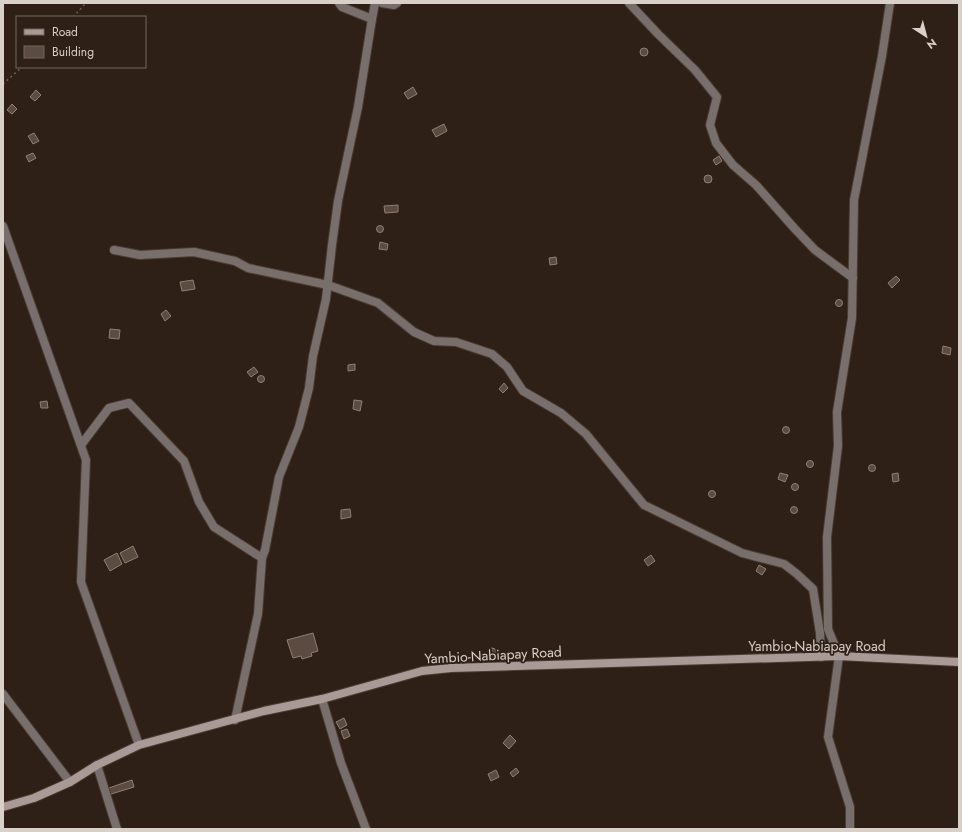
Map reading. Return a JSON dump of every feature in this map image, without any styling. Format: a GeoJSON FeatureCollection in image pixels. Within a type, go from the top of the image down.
{"type":"FeatureCollection","features":[{"type":"Feature","properties":{"kind":"main road","name":"Yambio-Nabiapay Road"},"geometry":{"type":"LineString","coordinates":[[3,807],[34,798],[70,782],[97,765],[139,745],[264,711],[322,699],[422,671],[451,668],[838,656],[959,662]]}},
{"type":"Feature","properties":{"kind":"street"},"geometry":{"type":"LineString","coordinates":[[339,3],[342,6],[372,19]]}},
{"type":"Feature","properties":{"kind":"street"},"geometry":{"type":"LineString","coordinates":[[235,720],[258,614],[262,558],[265,550],[279,477],[299,427],[309,388],[313,356],[326,299],[337,208],[358,107],[375,3]]}},
{"type":"Feature","properties":{"kind":"street"},"geometry":{"type":"LineString","coordinates":[[382,3],[394,5],[396,3]]}},
{"type":"Feature","properties":{"kind":"street"},"geometry":{"type":"LineString","coordinates":[[628,3],[695,70],[717,97],[710,125],[716,143],[734,165],[756,184],[794,229],[815,250],[853,278]]}},
{"type":"Feature","properties":{"kind":"street"},"geometry":{"type":"LineString","coordinates":[[850,829],[850,807],[828,737],[838,656],[828,629],[827,537],[838,446],[837,412],[852,318],[854,200],[882,56],[890,3]]}},
{"type":"Feature","properties":{"kind":"street"},"geometry":{"type":"LineString","coordinates":[[3,226],[86,460],[82,582],[139,745]]}},
{"type":"Feature","properties":{"kind":"street"},"geometry":{"type":"LineString","coordinates":[[114,250],[140,255],[194,252],[235,261],[248,268],[328,285],[378,303],[414,332],[434,342],[456,342],[492,354],[507,367],[523,391],[561,413],[586,434],[644,505],[742,554],[784,564],[797,574],[813,589],[822,657]]}},
{"type":"Feature","properties":{"kind":"street"},"geometry":{"type":"LineString","coordinates":[[81,445],[109,408],[129,403],[184,461],[199,502],[214,527],[262,558]]}},
{"type":"Feature","properties":{"kind":"street"},"geometry":{"type":"LineString","coordinates":[[3,694],[70,782]]}},
{"type":"Feature","properties":{"kind":"street"},"geometry":{"type":"LineString","coordinates":[[322,699],[341,763],[366,829]]}},
{"type":"Feature","properties":{"kind":"street"},"geometry":{"type":"LineString","coordinates":[[97,765],[117,829]]}},
{"type":"Feature","properties":{"kind":"path"},"geometry":{"type":"LineString","coordinates":[[74,16],[86,3]]}},
{"type":"Feature","properties":{"kind":"path"},"geometry":{"type":"LineString","coordinates":[[3,84],[21,68]]}},
{"type":"Feature","properties":{"kind":"building"},"geometry":{"type":"Polygon","coordinates":[[[642,48],[646,48],[648,52],[646,56],[642,56],[640,54],[640,50],[642,48]]]}},
{"type":"Feature","properties":{"kind":"building"},"geometry":{"type":"Polygon","coordinates":[[[413,87],[417,94],[408,99],[404,93],[413,87]]]}},
{"type":"Feature","properties":{"kind":"building"},"geometry":{"type":"Polygon","coordinates":[[[36,90],[41,95],[35,101],[30,97],[36,90]]]}},
{"type":"Feature","properties":{"kind":"building"},"geometry":{"type":"Polygon","coordinates":[[[12,104],[17,109],[12,114],[7,110],[12,104]]]}},
{"type":"Feature","properties":{"kind":"building"},"geometry":{"type":"Polygon","coordinates":[[[444,124],[447,131],[436,137],[432,130],[444,124]]]}},
{"type":"Feature","properties":{"kind":"building"},"geometry":{"type":"Polygon","coordinates":[[[34,133],[39,141],[33,144],[28,136],[34,133]]]}},
{"type":"Feature","properties":{"kind":"building"},"geometry":{"type":"Polygon","coordinates":[[[33,153],[36,158],[29,162],[26,156],[33,153]]]}},
{"type":"Feature","properties":{"kind":"building"},"geometry":{"type":"Polygon","coordinates":[[[719,156],[722,161],[716,165],[713,160],[719,156]]]}},
{"type":"Feature","properties":{"kind":"building"},"geometry":{"type":"Polygon","coordinates":[[[706,175],[710,175],[712,179],[710,183],[706,183],[704,181],[704,177],[706,175]]]}},
{"type":"Feature","properties":{"kind":"building"},"geometry":{"type":"Polygon","coordinates":[[[398,205],[398,212],[385,213],[384,206],[398,205]]]}},
{"type":"Feature","properties":{"kind":"building"},"geometry":{"type":"Polygon","coordinates":[[[380,225],[383,226],[383,232],[380,233],[377,232],[376,229],[377,226],[380,225]]]}},
{"type":"Feature","properties":{"kind":"building"},"geometry":{"type":"Polygon","coordinates":[[[380,242],[388,244],[387,250],[379,249],[380,242]]]}},
{"type":"Feature","properties":{"kind":"building"},"geometry":{"type":"Polygon","coordinates":[[[556,257],[557,264],[550,265],[549,258],[556,257]]]}},
{"type":"Feature","properties":{"kind":"building"},"geometry":{"type":"Polygon","coordinates":[[[896,276],[900,280],[892,288],[888,283],[896,276]]]}},
{"type":"Feature","properties":{"kind":"building"},"geometry":{"type":"Polygon","coordinates":[[[193,280],[195,289],[182,291],[180,282],[193,280]]]}},
{"type":"Feature","properties":{"kind":"building"},"geometry":{"type":"Polygon","coordinates":[[[839,299],[842,300],[842,306],[839,307],[836,306],[835,303],[836,300],[839,299]]]}},
{"type":"Feature","properties":{"kind":"building"},"geometry":{"type":"Polygon","coordinates":[[[166,310],[171,316],[165,321],[161,314],[166,310]]]}},
{"type":"Feature","properties":{"kind":"building"},"geometry":{"type":"Polygon","coordinates":[[[110,329],[120,330],[119,339],[109,338],[110,329]]]}},
{"type":"Feature","properties":{"kind":"building"},"geometry":{"type":"Polygon","coordinates":[[[943,346],[951,348],[950,355],[942,353],[943,346]]]}},
{"type":"Feature","properties":{"kind":"building"},"geometry":{"type":"Polygon","coordinates":[[[355,364],[355,370],[348,371],[348,365],[355,364]]]}},
{"type":"Feature","properties":{"kind":"building"},"geometry":{"type":"Polygon","coordinates":[[[254,367],[258,372],[251,377],[247,372],[254,367]]]}},
{"type":"Feature","properties":{"kind":"building"},"geometry":{"type":"Polygon","coordinates":[[[261,375],[264,376],[264,382],[261,383],[258,382],[257,379],[258,376],[261,375]]]}},
{"type":"Feature","properties":{"kind":"building"},"geometry":{"type":"Polygon","coordinates":[[[504,383],[508,388],[503,393],[499,389],[504,383]]]}},
{"type":"Feature","properties":{"kind":"building"},"geometry":{"type":"Polygon","coordinates":[[[354,400],[362,401],[360,411],[353,409],[354,400]]]}},
{"type":"Feature","properties":{"kind":"building"},"geometry":{"type":"Polygon","coordinates":[[[47,401],[48,408],[41,408],[40,402],[47,401]]]}},
{"type":"Feature","properties":{"kind":"building"},"geometry":{"type":"Polygon","coordinates":[[[786,426],[789,427],[789,433],[786,434],[783,433],[782,430],[783,427],[786,426]]]}},
{"type":"Feature","properties":{"kind":"building"},"geometry":{"type":"Polygon","coordinates":[[[810,460],[813,461],[813,467],[810,468],[807,467],[806,464],[807,461],[810,460]]]}},
{"type":"Feature","properties":{"kind":"building"},"geometry":{"type":"Polygon","coordinates":[[[872,464],[875,465],[875,471],[872,472],[869,471],[868,468],[869,465],[872,464]]]}},
{"type":"Feature","properties":{"kind":"building"},"geometry":{"type":"Polygon","coordinates":[[[780,473],[788,475],[785,482],[778,479],[780,473]]]}},
{"type":"Feature","properties":{"kind":"building"},"geometry":{"type":"Polygon","coordinates":[[[898,473],[899,481],[893,482],[892,474],[898,473]]]}},
{"type":"Feature","properties":{"kind":"building"},"geometry":{"type":"Polygon","coordinates":[[[795,483],[798,484],[798,490],[795,491],[792,490],[791,487],[792,484],[795,483]]]}},
{"type":"Feature","properties":{"kind":"building"},"geometry":{"type":"Polygon","coordinates":[[[712,490],[715,491],[715,497],[712,498],[709,497],[708,494],[709,491],[712,490]]]}},
{"type":"Feature","properties":{"kind":"building"},"geometry":{"type":"Polygon","coordinates":[[[794,506],[797,507],[797,513],[794,514],[791,513],[790,510],[791,507],[794,506]]]}},
{"type":"Feature","properties":{"kind":"building"},"geometry":{"type":"Polygon","coordinates":[[[350,509],[351,517],[341,519],[341,510],[350,509]]]}},
{"type":"Feature","properties":{"kind":"building"},"geometry":{"type":"Polygon","coordinates":[[[133,546],[138,557],[125,563],[120,553],[133,546]]]}},
{"type":"Feature","properties":{"kind":"building"},"geometry":{"type":"Polygon","coordinates":[[[117,553],[122,564],[110,571],[104,560],[117,553]]]}},
{"type":"Feature","properties":{"kind":"building"},"geometry":{"type":"Polygon","coordinates":[[[651,555],[655,561],[648,566],[644,560],[651,555]]]}},
{"type":"Feature","properties":{"kind":"building"},"geometry":{"type":"Polygon","coordinates":[[[759,565],[766,569],[762,575],[756,571],[759,565]]]}},
{"type":"Feature","properties":{"kind":"building"},"geometry":{"type":"Polygon","coordinates":[[[313,633],[318,651],[311,653],[312,656],[302,659],[301,656],[293,658],[287,640],[313,633]]]}},
{"type":"Feature","properties":{"kind":"building"},"geometry":{"type":"Polygon","coordinates":[[[490,648],[494,648],[496,652],[494,656],[490,656],[488,654],[488,650],[490,648]]]}},
{"type":"Feature","properties":{"kind":"building"},"geometry":{"type":"Polygon","coordinates":[[[344,718],[347,725],[340,729],[336,722],[344,718]]]}},
{"type":"Feature","properties":{"kind":"building"},"geometry":{"type":"Polygon","coordinates":[[[347,729],[350,736],[344,739],[341,731],[347,729]]]}},
{"type":"Feature","properties":{"kind":"building"},"geometry":{"type":"Polygon","coordinates":[[[510,735],[516,741],[509,749],[503,743],[510,735]]]}},
{"type":"Feature","properties":{"kind":"building"},"geometry":{"type":"Polygon","coordinates":[[[516,768],[519,772],[513,777],[510,773],[516,768]]]}},
{"type":"Feature","properties":{"kind":"building"},"geometry":{"type":"Polygon","coordinates":[[[496,770],[499,777],[491,781],[488,774],[496,770]]]}},
{"type":"Feature","properties":{"kind":"building"},"geometry":{"type":"Polygon","coordinates":[[[132,780],[134,787],[108,795],[106,789],[132,780]]]}}]}
